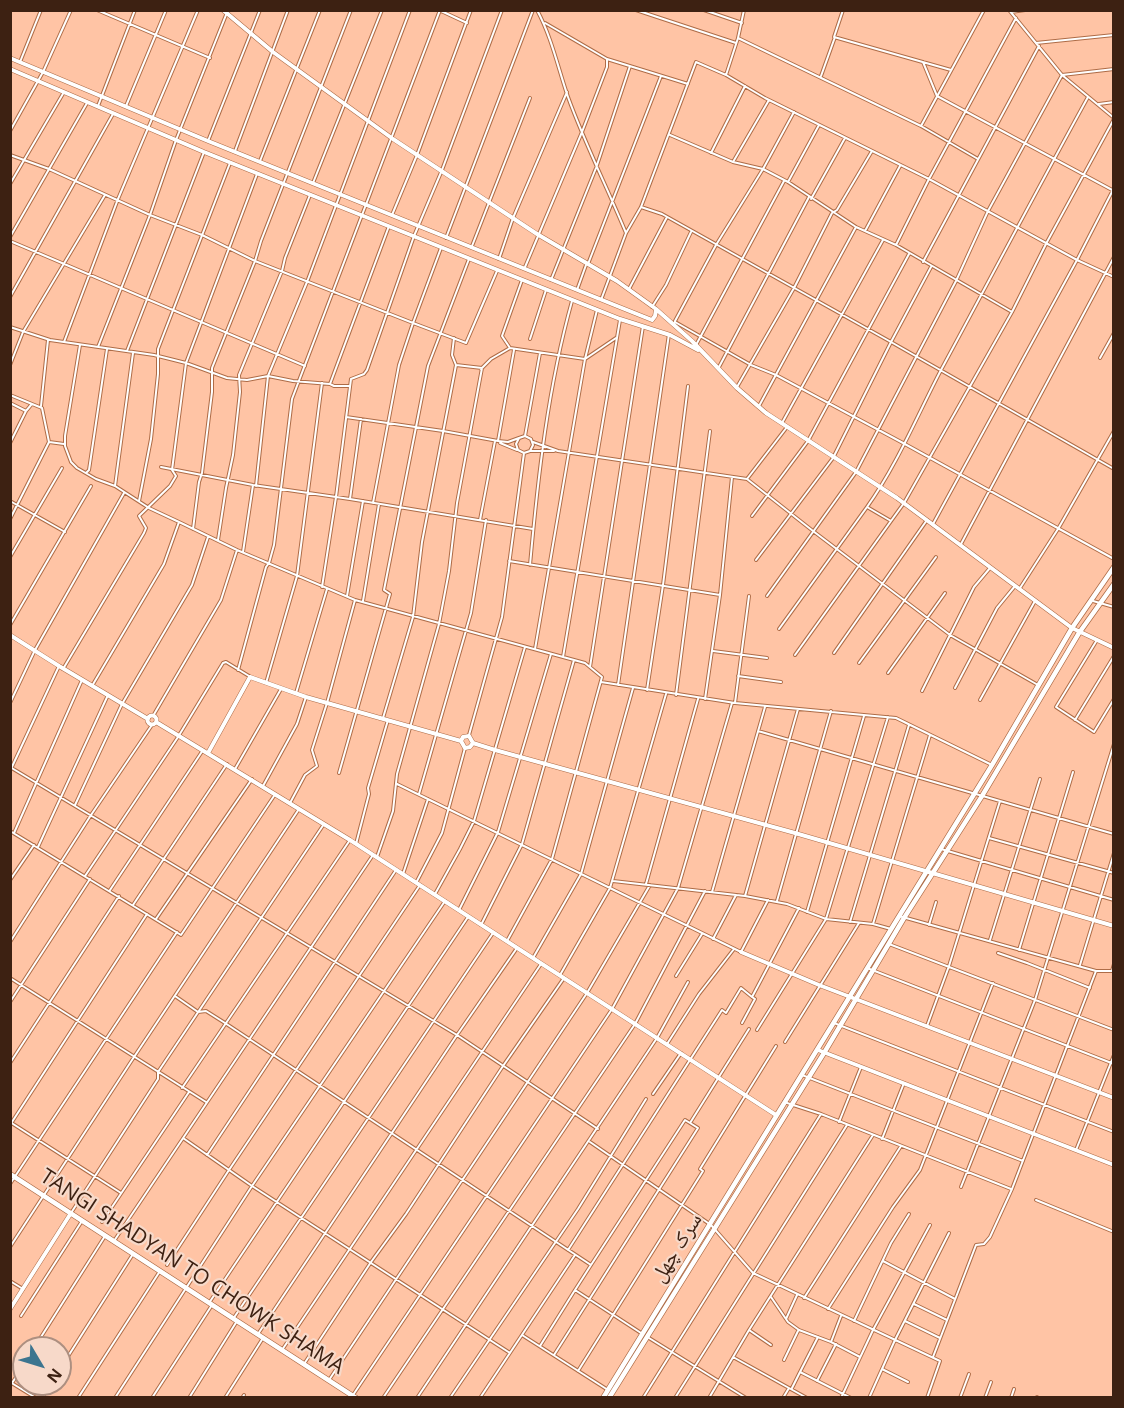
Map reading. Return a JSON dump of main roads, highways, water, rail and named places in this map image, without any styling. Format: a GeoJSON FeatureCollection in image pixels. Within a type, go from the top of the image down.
{"type":"FeatureCollection","features":[{"type":"Feature","properties":{"kind":"main road"},"geometry":{"type":"LineString","coordinates":[[226,12],[273,52],[393,139],[537,234],[610,277],[654,308],[674,323],[736,388],[758,407],[904,503],[1079,633],[1113,648]]}},
{"type":"Feature","properties":{"kind":"main road"},"geometry":{"type":"LineString","coordinates":[[10,58],[208,141],[652,320],[656,316],[654,308]]}},
{"type":"Feature","properties":{"kind":"main road"},"geometry":{"type":"LineString","coordinates":[[11,71],[441,248],[620,319],[669,334],[703,353]]}},
{"type":"Feature","properties":{"kind":"main road"},"geometry":{"type":"LineString","coordinates":[[713,1227],[825,1053],[889,944],[926,871],[992,765],[1072,628],[1093,601],[1113,567]]}},
{"type":"Feature","properties":{"kind":"main road"},"geometry":{"type":"LineString","coordinates":[[902,917],[982,796],[1079,633],[1113,584]]}},
{"type":"Feature","properties":{"kind":"main road"},"geometry":{"type":"LineString","coordinates":[[11,636],[122,704],[156,719],[154,724]]}},
{"type":"Feature","properties":{"kind":"main road"},"geometry":{"type":"LineString","coordinates":[[208,753],[250,677],[306,697],[461,741],[465,748],[470,747],[473,743]]}},
{"type":"Feature","properties":{"kind":"main road"},"geometry":{"type":"LineString","coordinates":[[151,717],[149,723],[178,736],[276,793],[299,810],[469,916],[776,1115]]}},
{"type":"Feature","properties":{"kind":"main road"},"geometry":{"type":"LineString","coordinates":[[461,741],[463,737],[468,736],[473,743],[522,758],[795,833],[1113,926]]}},
{"type":"Feature","properties":{"kind":"main road","name":"سرک چهل"},"geometry":{"type":"LineString","coordinates":[[603,1398],[713,1227],[776,1115],[891,929],[902,917]]}},
{"type":"Feature","properties":{"kind":"main road"},"geometry":{"type":"LineString","coordinates":[[741,952],[819,985],[1113,1098]]}},
{"type":"Feature","properties":{"kind":"main road"},"geometry":{"type":"LineString","coordinates":[[818,1050],[1113,1165]]}},
{"type":"Feature","properties":{"kind":"main road","name":"TANGI SHADYAN TO CHOWK SHAMA"},"geometry":{"type":"LineString","coordinates":[[13,1175],[355,1396]]}},
{"type":"Feature","properties":{"kind":"main road"},"geometry":{"type":"LineString","coordinates":[[10,1309],[71,1213]]}},
{"type":"Feature","properties":{"kind":"main road"},"geometry":{"type":"LineString","coordinates":[[609,1398],[645,1335]]}}]}
